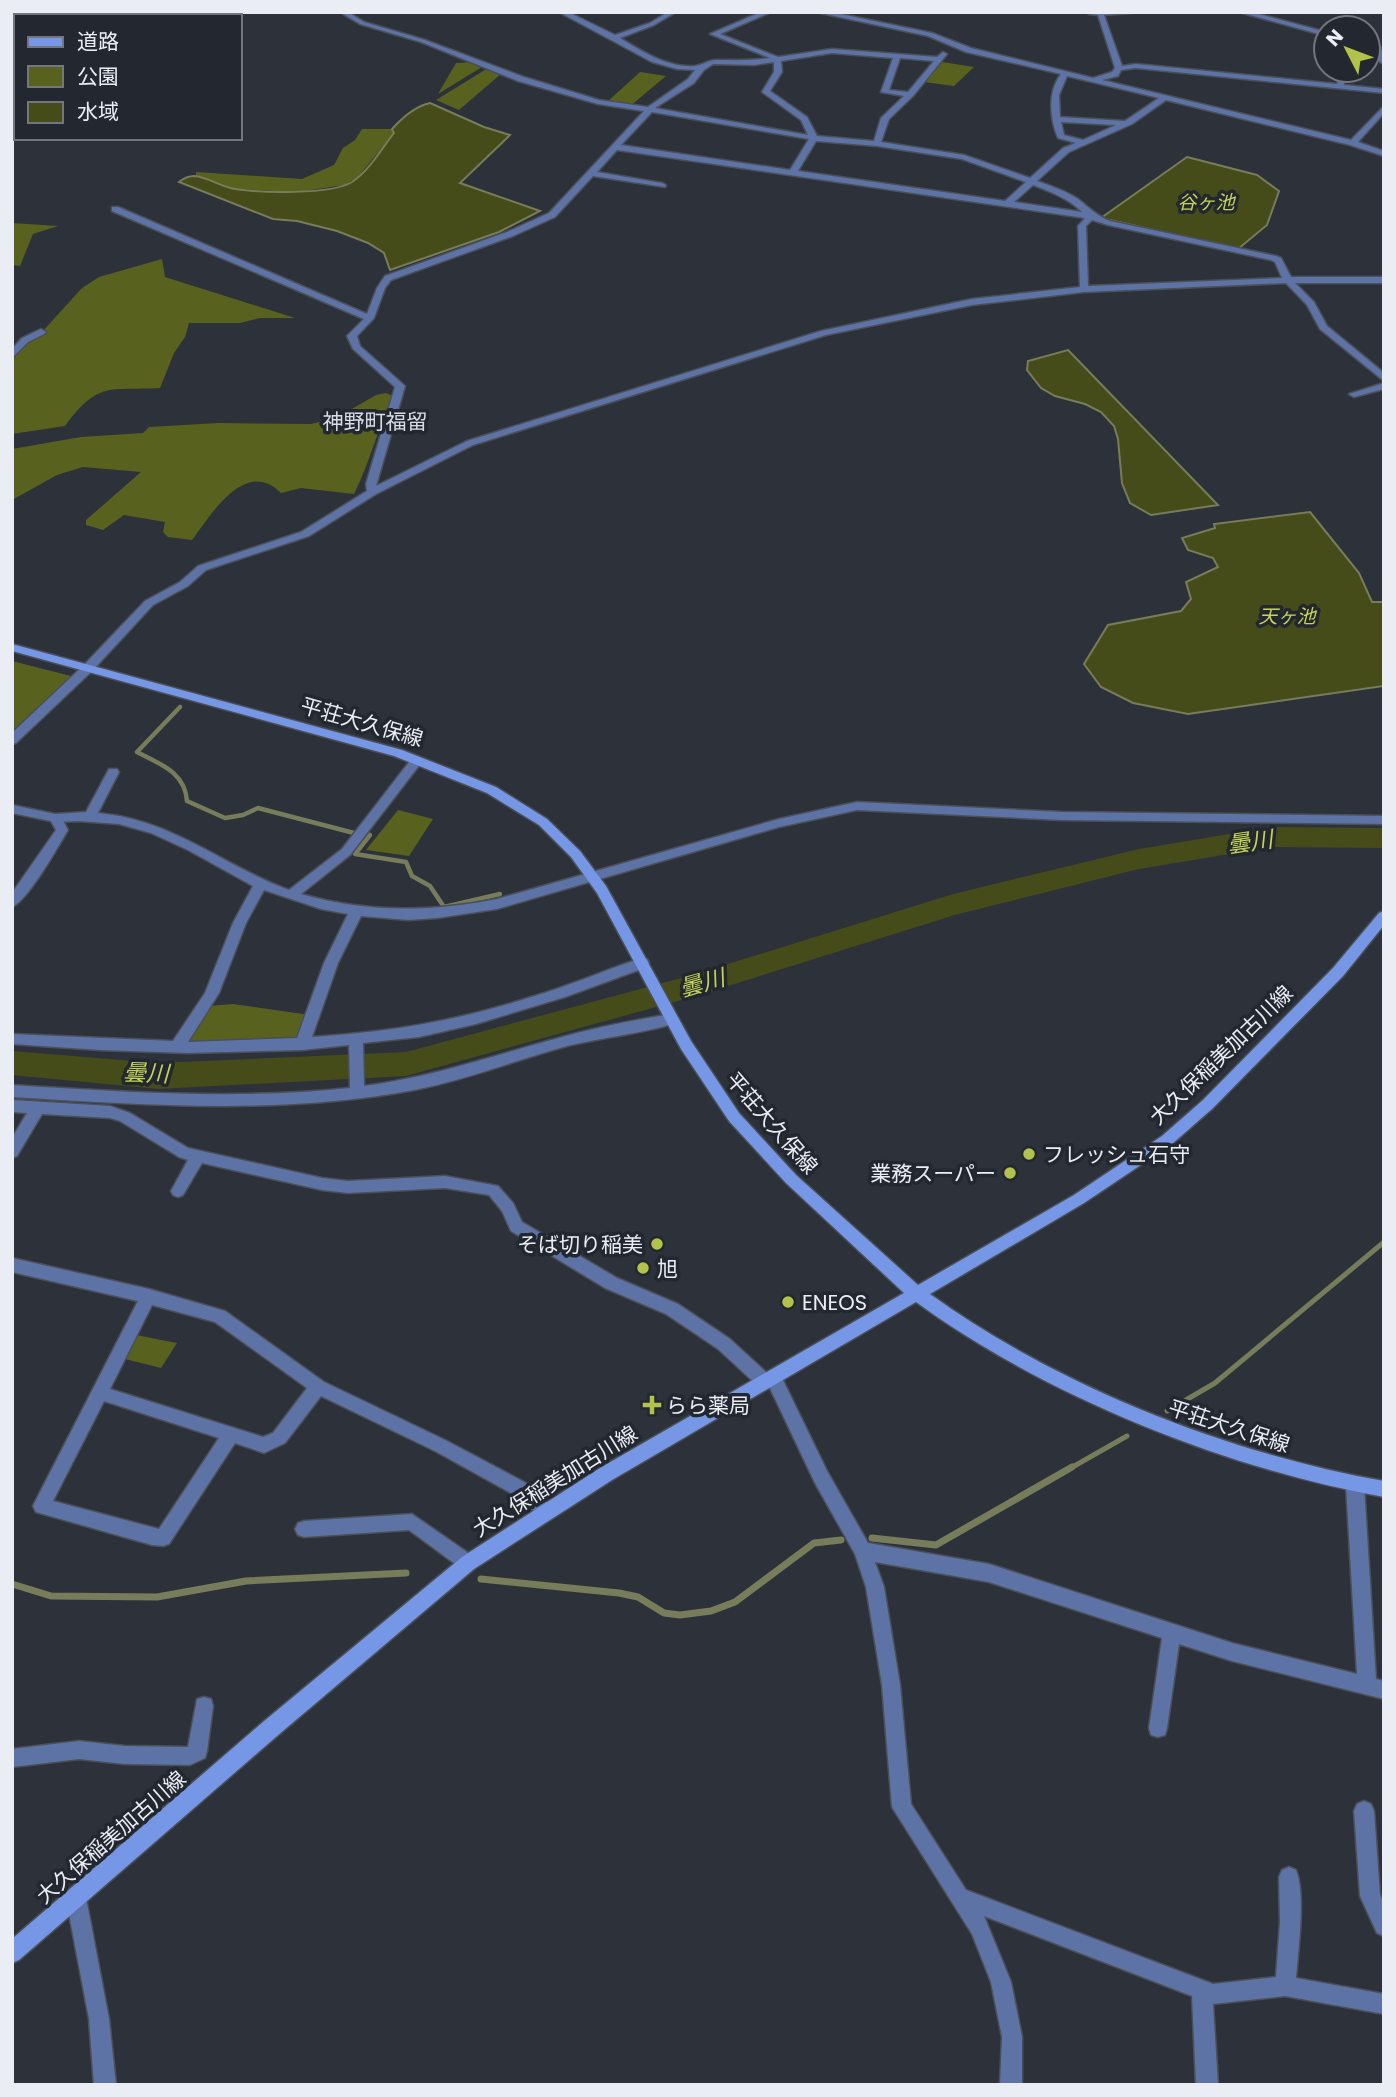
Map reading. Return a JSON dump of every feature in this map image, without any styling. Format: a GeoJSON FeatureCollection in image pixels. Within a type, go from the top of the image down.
{"type":"FeatureCollection","features":[{"type":"Feature","properties":{"kind":"main road","name":"平荘大久保線"},"geometry":{"type":"LineString","coordinates":[[12,647],[417,760],[484,786],[542,821],[593,875],[620,917],[688,1050],[735,1118],[806,1194],[918,1294],[988,1341],[1066,1382],[1161,1426],[1229,1451],[1355,1485],[1384,1489]]}},
{"type":"Feature","properties":{"kind":"main road","name":"大久保稲美加古川線"},"geometry":{"type":"LineString","coordinates":[[12,1954],[270,1729],[468,1563],[545,1512],[1079,1199],[1167,1140],[1209,1104],[1338,972],[1384,916]]}},
{"type":"Feature","properties":{"kind":"street"},"geometry":{"type":"LineString","coordinates":[[143,14],[161,12]]}},
{"type":"Feature","properties":{"kind":"street"},"geometry":{"type":"LineString","coordinates":[[343,12],[362,23],[423,40],[521,79],[598,102],[705,117],[814,138],[964,157],[1032,181],[1076,201],[1091,216]]}},
{"type":"Feature","properties":{"kind":"street"},"geometry":{"type":"LineString","coordinates":[[562,12],[656,62],[682,69],[701,68]]}},
{"type":"Feature","properties":{"kind":"street"},"geometry":{"type":"LineString","coordinates":[[614,38],[652,24],[673,12]]}},
{"type":"Feature","properties":{"kind":"street"},"geometry":{"type":"LineString","coordinates":[[768,12],[715,34],[778,60]]}},
{"type":"Feature","properties":{"kind":"street"},"geometry":{"type":"LineString","coordinates":[[819,12],[930,34],[969,50],[1353,143],[1384,154]]}},
{"type":"Feature","properties":{"kind":"street"},"geometry":{"type":"LineString","coordinates":[[856,21],[870,12]]}},
{"type":"Feature","properties":{"kind":"street"},"geometry":{"type":"LineString","coordinates":[[1090,12],[1140,13],[1148,23]]}},
{"type":"Feature","properties":{"kind":"street"},"geometry":{"type":"LineString","coordinates":[[1100,13],[1119,68]]}},
{"type":"Feature","properties":{"kind":"street"},"geometry":{"type":"LineString","coordinates":[[1248,13],[1312,30]]}},
{"type":"Feature","properties":{"kind":"street"},"geometry":{"type":"LineString","coordinates":[[877,144],[885,118],[910,94],[949,47],[956,44]]}},
{"type":"Feature","properties":{"kind":"street"},"geometry":{"type":"LineString","coordinates":[[372,492],[371,484],[400,386],[356,347],[352,336],[370,318],[381,288],[388,278],[501,237],[552,215],[654,105],[691,81],[701,68],[712,62],[754,63],[832,51],[939,60]]}},
{"type":"Feature","properties":{"kind":"street"},"geometry":{"type":"LineString","coordinates":[[897,56],[885,92],[910,94]]}},
{"type":"Feature","properties":{"kind":"street"},"geometry":{"type":"LineString","coordinates":[[778,60],[778,72],[766,92],[804,118],[814,138]]}},
{"type":"Feature","properties":{"kind":"street"},"geometry":{"type":"LineString","coordinates":[[1119,68],[1150,67],[1384,91]]}},
{"type":"Feature","properties":{"kind":"street"},"geometry":{"type":"LineString","coordinates":[[1092,80],[1115,74],[1119,68]]}},
{"type":"Feature","properties":{"kind":"street"},"geometry":{"type":"LineString","coordinates":[[1065,74],[1061,78],[1053,109],[1061,136],[1082,142]]}},
{"type":"Feature","properties":{"kind":"street"},"geometry":{"type":"LineString","coordinates":[[1006,205],[1066,150],[1126,123],[1164,98]]}},
{"type":"Feature","properties":{"kind":"street"},"geometry":{"type":"LineString","coordinates":[[1353,143],[1384,108]]}},
{"type":"Feature","properties":{"kind":"street"},"geometry":{"type":"LineString","coordinates":[[1056,119],[1126,123]]}},
{"type":"Feature","properties":{"kind":"street"},"geometry":{"type":"LineString","coordinates":[[792,174],[814,138]]}},
{"type":"Feature","properties":{"kind":"street"},"geometry":{"type":"LineString","coordinates":[[615,147],[1091,216],[1108,223],[1273,258],[1278,260],[1289,280],[1311,304],[1323,327],[1384,378]]}},
{"type":"Feature","properties":{"kind":"street"},"geometry":{"type":"LineString","coordinates":[[591,173],[662,185]]}},
{"type":"Feature","properties":{"kind":"street"},"geometry":{"type":"LineString","coordinates":[[115,209],[370,318]]}},
{"type":"Feature","properties":{"kind":"street"},"geometry":{"type":"LineString","coordinates":[[1083,289],[1082,226],[1091,216]]}},
{"type":"Feature","properties":{"kind":"street"},"geometry":{"type":"LineString","coordinates":[[12,740],[88,668],[149,603],[184,584],[202,568],[305,534],[372,492],[470,443],[800,340],[873,321],[972,303],[1083,289],[1289,280],[1384,280]]}},
{"type":"Feature","properties":{"kind":"street"},"geometry":{"type":"LineString","coordinates":[[12,355],[25,340],[41,332]]}},
{"type":"Feature","properties":{"kind":"street"},"geometry":{"type":"LineString","coordinates":[[1354,394],[1384,386]]}},
{"type":"Feature","properties":{"kind":"street"},"geometry":{"type":"LineString","coordinates":[[291,895],[346,852],[417,760]]}},
{"type":"Feature","properties":{"kind":"street"},"geometry":{"type":"LineString","coordinates":[[90,816],[113,772]]}},
{"type":"Feature","properties":{"kind":"street"},"geometry":{"type":"LineString","coordinates":[[15,812],[56,818],[90,816],[137,822],[162,830],[261,884],[291,895],[356,912],[401,917],[475,909],[779,823],[857,806],[1062,816],[1384,820]]}},
{"type":"Feature","properties":{"kind":"street"},"geometry":{"type":"LineString","coordinates":[[12,902],[60,837],[62,830],[56,818]]}},
{"type":"Feature","properties":{"kind":"street"},"geometry":{"type":"LineString","coordinates":[[177,1047],[214,990],[238,923],[261,884]]}},
{"type":"Feature","properties":{"kind":"street"},"geometry":{"type":"LineString","coordinates":[[302,1045],[331,963],[356,912]]}},
{"type":"Feature","properties":{"kind":"street"},"geometry":{"type":"LineString","coordinates":[[12,1039],[106,1046],[302,1045],[417,1032],[540,999],[643,966]]}},
{"type":"Feature","properties":{"kind":"street"},"geometry":{"type":"LineString","coordinates":[[12,1091],[135,1099],[209,1100],[320,1097],[357,1093],[448,1078],[566,1041],[670,1016]]}},
{"type":"Feature","properties":{"kind":"street"},"geometry":{"type":"LineString","coordinates":[[355,1038],[357,1093]]}},
{"type":"Feature","properties":{"kind":"street"},"geometry":{"type":"LineString","coordinates":[[12,1106],[110,1112],[125,1117],[184,1153],[348,1187],[445,1182],[493,1190],[508,1207],[516,1226],[611,1283],[672,1309],[769,1379],[863,1551],[875,1587],[891,1685],[902,1807],[979,1927],[1001,1982],[1012,2037],[1011,2085]]}},
{"type":"Feature","properties":{"kind":"street"},"geometry":{"type":"LineString","coordinates":[[12,1152],[38,1107]]}},
{"type":"Feature","properties":{"kind":"street"},"geometry":{"type":"LineString","coordinates":[[178,1191],[198,1156]]}},
{"type":"Feature","properties":{"kind":"street"},"geometry":{"type":"LineString","coordinates":[[12,1265],[149,1296],[219,1316],[318,1387],[441,1446],[533,1496],[545,1512]]}},
{"type":"Feature","properties":{"kind":"street"},"geometry":{"type":"LineString","coordinates":[[149,1296],[43,1506],[163,1538],[230,1436]]}},
{"type":"Feature","properties":{"kind":"street"},"geometry":{"type":"LineString","coordinates":[[101,1393],[264,1445],[279,1438],[318,1387]]}},
{"type":"Feature","properties":{"kind":"street"},"geometry":{"type":"LineString","coordinates":[[863,1551],[989,1573],[1232,1652],[1376,1688],[1355,1485]]}},
{"type":"Feature","properties":{"kind":"street"},"geometry":{"type":"LineString","coordinates":[[304,1529],[412,1522],[468,1563]]}},
{"type":"Feature","properties":{"kind":"street"},"geometry":{"type":"LineString","coordinates":[[1158,1728],[1172,1633]]}},
{"type":"Feature","properties":{"kind":"street"},"geometry":{"type":"LineString","coordinates":[[12,1758],[79,1750],[125,1755],[190,1756],[198,1751],[204,1706]]}},
{"type":"Feature","properties":{"kind":"street"},"geometry":{"type":"LineString","coordinates":[[1364,1811],[1370,1896],[1384,1926]]}},
{"type":"Feature","properties":{"kind":"street"},"geometry":{"type":"LineString","coordinates":[[1285,1986],[1290,1922],[1289,1877]]}},
{"type":"Feature","properties":{"kind":"street"},"geometry":{"type":"LineString","coordinates":[[960,1897],[1213,1994],[1285,1986],[1384,2004]]}},
{"type":"Feature","properties":{"kind":"street"},"geometry":{"type":"LineString","coordinates":[[76,1898],[99,2019],[105,2085]]}},
{"type":"Feature","properties":{"kind":"street"},"geometry":{"type":"LineString","coordinates":[[1202,1990],[1207,2085]]}},
{"type":"Feature","properties":{"kind":"green space"},"geometry":{"type":"Polygon","coordinates":[[[474,62],[482,67],[438,94],[456,63],[474,62]]]}},
{"type":"Feature","properties":{"kind":"green space"},"geometry":{"type":"Polygon","coordinates":[[[942,62],[974,67],[954,86],[924,82],[942,62]]]}},
{"type":"Feature","properties":{"kind":"green space"},"geometry":{"type":"Polygon","coordinates":[[[488,68],[502,73],[459,110],[436,100],[488,68]]]}},
{"type":"Feature","properties":{"kind":"green space"},"geometry":{"type":"Polygon","coordinates":[[[640,72],[666,76],[629,107],[607,102],[640,72]]]}},
{"type":"Feature","properties":{"kind":"green space"},"geometry":{"type":"Polygon","coordinates":[[[362,129],[392,129],[394,133],[357,178],[344,185],[298,192],[234,189],[196,176],[196,172],[302,179],[334,165],[343,148],[355,140],[362,129]]]}},
{"type":"Feature","properties":{"kind":"green space"},"geometry":{"type":"Polygon","coordinates":[[[12,223],[58,226],[33,234],[20,266],[12,265],[12,223]]]}},
{"type":"Feature","properties":{"kind":"green space"},"geometry":{"type":"Polygon","coordinates":[[[162,259],[165,277],[295,318],[260,318],[240,323],[189,323],[160,388],[106,391],[87,401],[65,426],[12,434],[12,361],[20,350],[41,333],[82,288],[99,277],[162,259]]]}},
{"type":"Feature","properties":{"kind":"green space"},"geometry":{"type":"Polygon","coordinates":[[[386,393],[393,396],[354,494],[301,488],[281,493],[268,484],[255,482],[242,485],[219,505],[192,540],[168,537],[163,532],[165,522],[124,515],[103,530],[86,525],[86,520],[141,472],[83,467],[57,475],[12,500],[12,449],[81,437],[143,433],[149,427],[218,423],[311,424],[336,418],[376,395],[386,393]]]}},
{"type":"Feature","properties":{"kind":"green space"},"geometry":{"type":"Polygon","coordinates":[[[12,661],[71,676],[12,732],[12,661]]]}},
{"type":"Feature","properties":{"kind":"green space"},"geometry":{"type":"Polygon","coordinates":[[[398,810],[433,819],[409,856],[366,850],[398,810]]]}},
{"type":"Feature","properties":{"kind":"green space"},"geometry":{"type":"Polygon","coordinates":[[[233,1004],[310,1015],[300,1039],[184,1044],[209,1006],[233,1004]]]}},
{"type":"Feature","properties":{"kind":"green space"},"geometry":{"type":"Polygon","coordinates":[[[136,1335],[177,1343],[161,1368],[125,1359],[136,1335]]]}},
{"type":"Feature","properties":{"kind":"water"},"geometry":{"type":"Polygon","coordinates":[[[430,103],[484,127],[510,135],[460,183],[540,211],[499,232],[390,270],[384,253],[368,243],[337,231],[297,221],[273,219],[179,182],[194,176],[235,189],[278,192],[312,191],[342,186],[352,182],[370,166],[394,133],[392,129],[400,121],[414,110],[430,103]]]}},
{"type":"Feature","properties":{"kind":"water","name":"谷ヶ池"},"geometry":{"type":"Polygon","coordinates":[[[1187,157],[1257,175],[1279,191],[1267,225],[1238,249],[1101,218],[1187,157]]]}},
{"type":"Feature","properties":{"kind":"water"},"geometry":{"type":"Polygon","coordinates":[[[1068,350],[1218,505],[1151,515],[1130,503],[1122,483],[1118,439],[1114,426],[1101,412],[1085,404],[1055,396],[1041,388],[1027,370],[1028,361],[1068,350]]]}},
{"type":"Feature","properties":{"kind":"water","name":"天ヶ池"},"geometry":{"type":"Polygon","coordinates":[[[1310,512],[1359,573],[1372,602],[1384,602],[1384,686],[1188,714],[1133,703],[1101,687],[1084,664],[1108,625],[1181,611],[1191,599],[1186,582],[1218,567],[1213,558],[1188,550],[1182,538],[1215,528],[1214,524],[1310,512]]]}},
{"type":"Feature","properties":{"kind":"waterway"},"geometry":{"type":"LineString","coordinates":[[180,707],[137,752],[170,770],[182,783],[187,801],[225,818],[243,815],[258,808],[354,833]]}},
{"type":"Feature","properties":{"kind":"waterway"},"geometry":{"type":"LineString","coordinates":[[370,835],[355,854],[406,862],[412,876],[430,886],[444,907],[500,894]]}},
{"type":"Feature","properties":{"kind":"waterway","name":"曇川"},"geometry":{"type":"LineString","coordinates":[[12,1063],[158,1076],[406,1064],[696,985],[953,905],[1139,859],[1271,837],[1384,838]]}},
{"type":"Feature","properties":{"kind":"waterway"},"geometry":{"type":"LineString","coordinates":[[1167,1411],[1215,1383],[1384,1242]]}},
{"type":"Feature","properties":{"kind":"waterway"},"geometry":{"type":"LineString","coordinates":[[1069,1469],[1127,1436]]}},
{"type":"Feature","properties":{"kind":"waterway"},"geometry":{"type":"LineString","coordinates":[[872,1538],[936,1545],[1072,1467]]}},
{"type":"Feature","properties":{"kind":"waterway"},"geometry":{"type":"LineString","coordinates":[[481,1579],[619,1593],[638,1597],[664,1613],[680,1615],[711,1611],[735,1602],[814,1543],[841,1540]]}},
{"type":"Feature","properties":{"kind":"waterway"},"geometry":{"type":"LineString","coordinates":[[12,1584],[51,1596],[157,1597],[246,1581],[406,1573]]}},
{"type":"Feature","properties":{"kind":"place","name":"フレッシュ石守"},"geometry":{"type":"Point","coordinates":[1029,1154]}},
{"type":"Feature","properties":{"kind":"place","name":"業務スーパー"},"geometry":{"type":"Point","coordinates":[1010,1173]}},
{"type":"Feature","properties":{"kind":"place","name":"そば切り稲美"},"geometry":{"type":"Point","coordinates":[657,1244]}},
{"type":"Feature","properties":{"kind":"place","name":"旭"},"geometry":{"type":"Point","coordinates":[643,1268]}},
{"type":"Feature","properties":{"kind":"place","name":"ENEOS"},"geometry":{"type":"Point","coordinates":[788,1302]}},
{"type":"Feature","properties":{"kind":"place","name":"らら薬局"},"geometry":{"type":"Point","coordinates":[652,1405]}},
{"type":"Feature","properties":{"kind":"district","name":"神野町福留"},"geometry":{"type":"Point","coordinates":[375,421]}}]}
